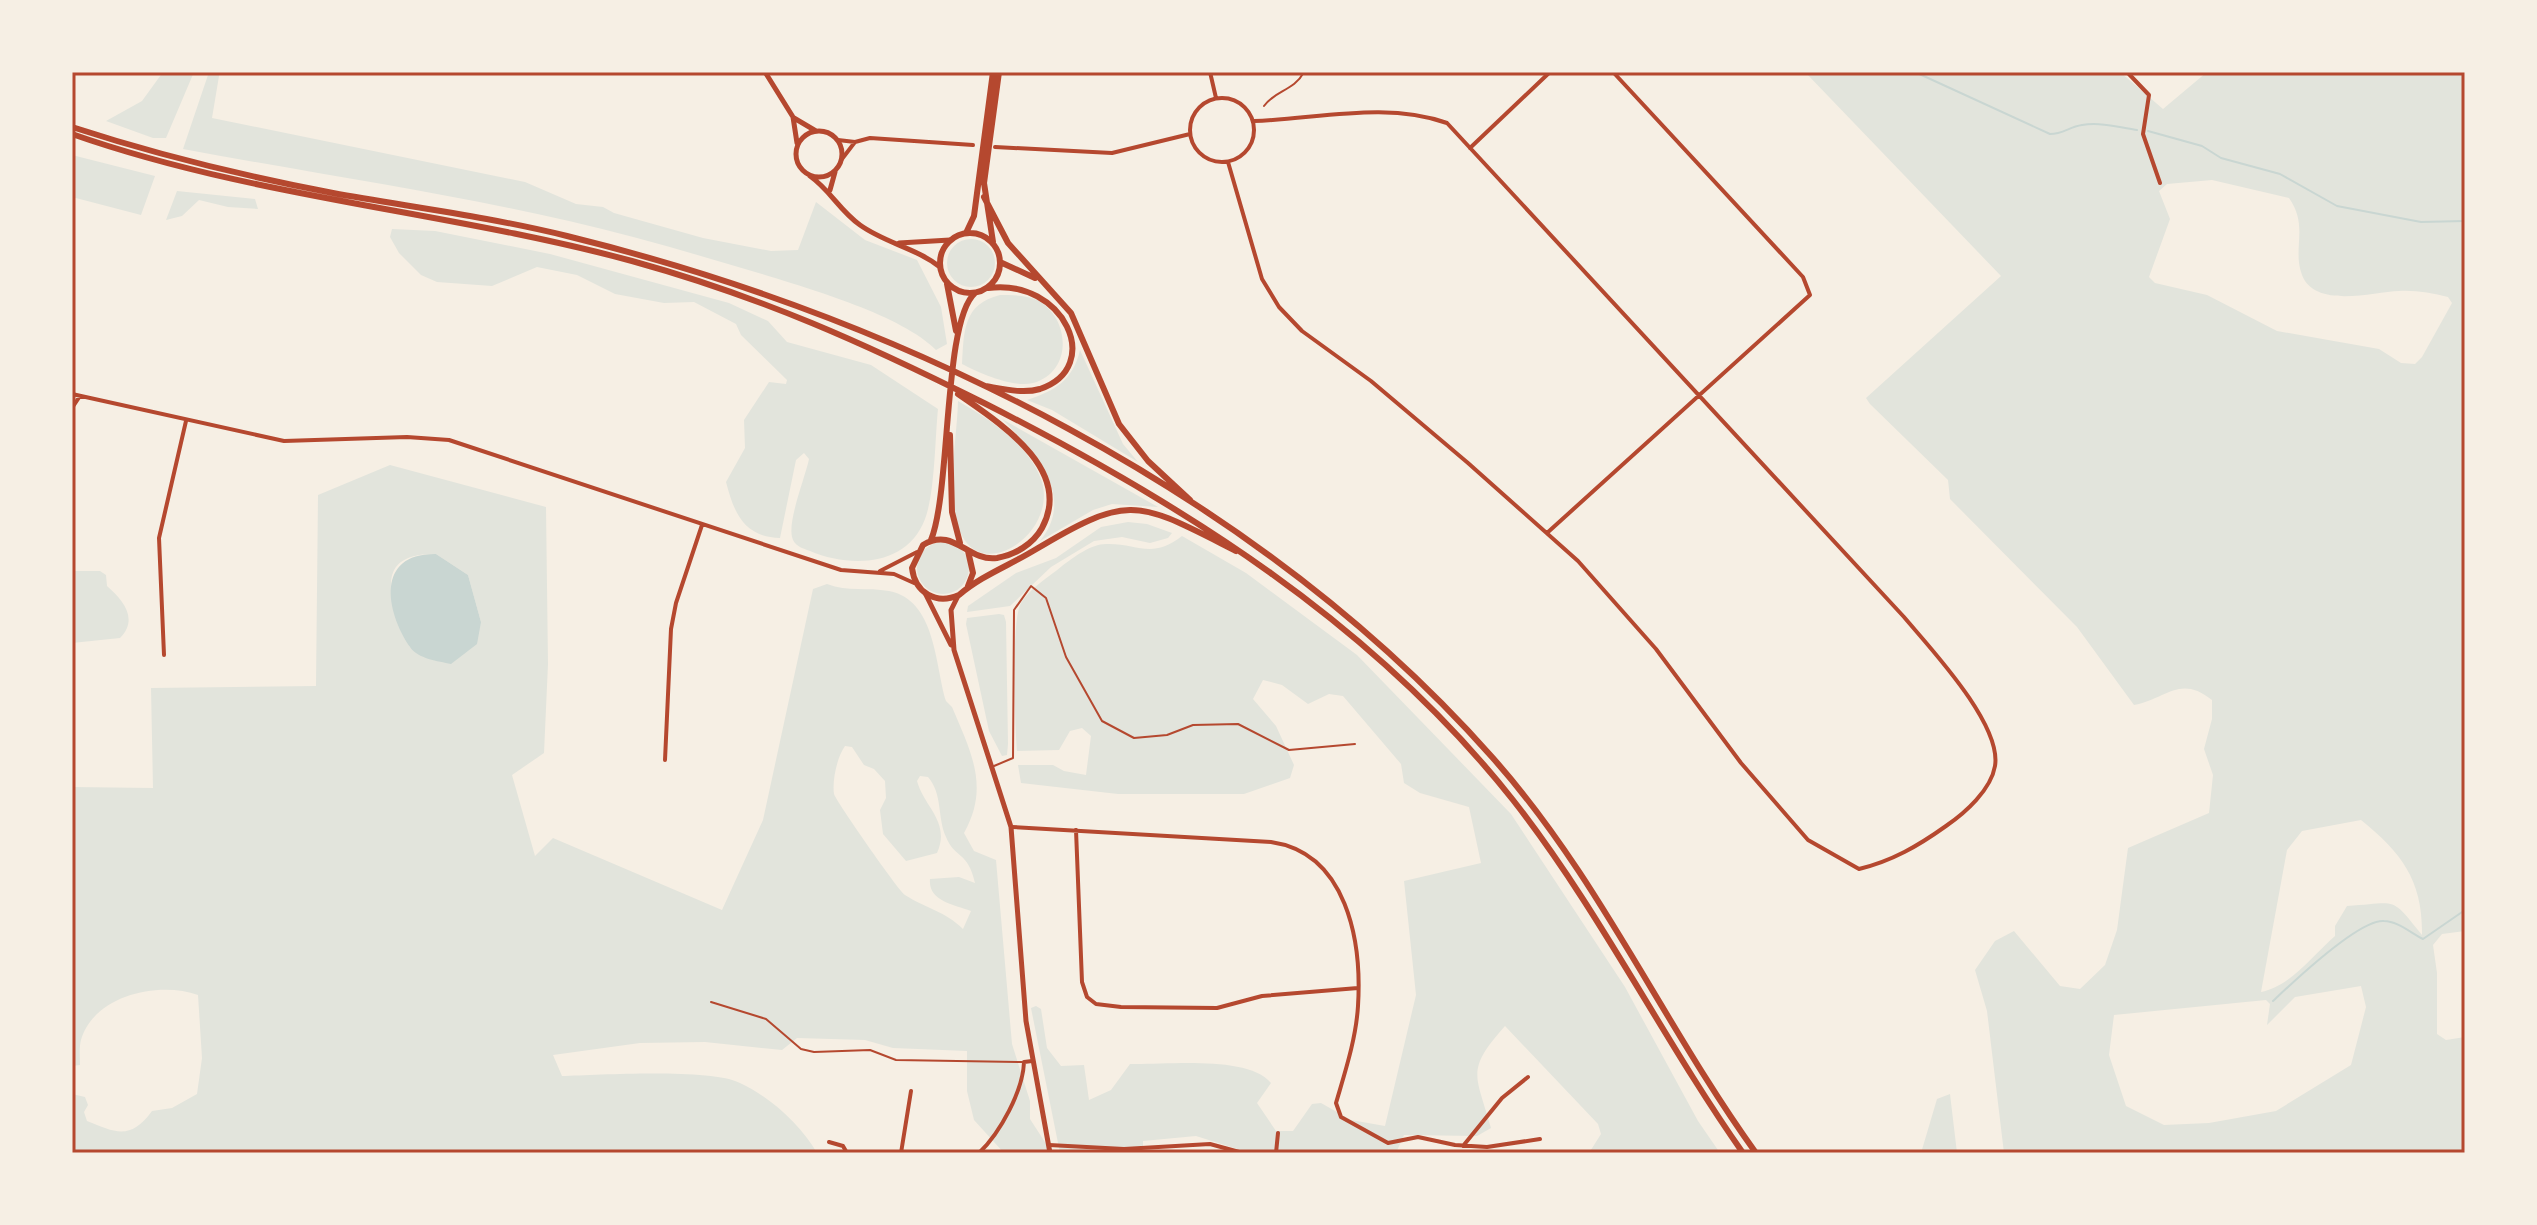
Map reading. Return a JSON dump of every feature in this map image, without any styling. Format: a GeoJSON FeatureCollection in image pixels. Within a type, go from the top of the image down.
{"type":"FeatureCollection","features":[{"type":"Feature","properties":{"kind":"highway"},"geometry":{"type":"LineString","coordinates":[[988,288],[997,276],[1000,262],[984,197],[996,72]]}},
{"type":"Feature","properties":{"kind":"highway"},"geometry":{"type":"LineString","coordinates":[[966,233],[974,216],[996,72]]}},
{"type":"Feature","properties":{"kind":"highway"},"geometry":{"type":"LineString","coordinates":[[72,127],[245,175],[504,222],[669,264],[804,309],[978,384],[1124,462],[1257,547],[1340,611],[1407,670],[1496,761],[1581,872],[1722,1104],[1756,1153]]}},
{"type":"Feature","properties":{"kind":"highway"},"geometry":{"type":"LineString","coordinates":[[72,134],[152,160],[242,182],[515,232],[653,267],[807,319],[939,381],[1089,458],[1210,528],[1330,616],[1390,668],[1502,787],[1578,888],[1743,1153]]}},
{"type":"Feature","properties":{"kind":"highway"},"geometry":{"type":"LineString","coordinates":[[984,197],[1008,243],[1071,313],[1119,424],[1148,461],[1202,511]]}},
{"type":"Feature","properties":{"kind":"highway"},"geometry":{"type":"LineString","coordinates":[[957,339],[946,281],[940,267],[944,249],[950,240],[966,233],[984,236],[994,244]]}},
{"type":"Feature","properties":{"kind":"highway"},"geometry":{"type":"LineString","coordinates":[[1000,262],[1042,281]]}},
{"type":"Feature","properties":{"kind":"highway"},"geometry":{"type":"LineString","coordinates":[[946,281],[956,290],[975,293],[988,288],[1017,287],[1048,301],[1063,318],[1072,349],[1065,369],[1041,388],[1016,391],[978,384]]}},
{"type":"Feature","properties":{"kind":"highway"},"geometry":{"type":"LineString","coordinates":[[975,293],[965,306],[957,339],[941,469],[940,517],[931,540],[917,552],[912,568],[916,585],[926,595],[943,600],[959,595],[1068,528],[1118,510],[1134,509],[1163,515],[1254,560]]}},
{"type":"Feature","properties":{"kind":"highway"},"geometry":{"type":"LineString","coordinates":[[931,540],[951,539],[989,559],[1019,550],[1041,528],[1048,511],[1050,492],[1032,455],[1004,428],[939,381]]}},
{"type":"Feature","properties":{"kind":"highway"},"geometry":{"type":"LineString","coordinates":[[949,415],[950,496],[973,573],[966,589]]}},
{"type":"Feature","properties":{"kind":"street"},"geometry":{"type":"LineString","coordinates":[[765,72],[793,117],[798,145],[797,161],[810,176],[830,190],[850,217],[940,267]]}},
{"type":"Feature","properties":{"kind":"street"},"geometry":{"type":"LineString","coordinates":[[1210,72],[1216,98]]}},
{"type":"Feature","properties":{"kind":"street"},"geometry":{"type":"LineString","coordinates":[[1470,148],[1550,72]]}},
{"type":"Feature","properties":{"kind":"street"},"geometry":{"type":"LineString","coordinates":[[1547,533],[1810,295],[1803,277],[1613,72]]}},
{"type":"Feature","properties":{"kind":"street"},"geometry":{"type":"LineString","coordinates":[[2127,72],[2149,95],[2143,134],[2160,183]]}},
{"type":"Feature","properties":{"kind":"street"},"geometry":{"type":"LineString","coordinates":[[1216,98],[1232,99],[1246,107],[1254,121],[1255,132],[1247,152],[1228,162],[1203,156],[1190,134],[1195,111],[1216,98]]}},
{"type":"Feature","properties":{"kind":"street"},"geometry":{"type":"LineString","coordinates":[[1228,162],[1262,279],[1279,307],[1302,331],[1371,381],[1578,561],[1656,649],[1741,763],[1808,840],[1859,869],[1885,863],[1916,847],[1960,816],[1985,789],[1996,765],[1991,735],[1969,700],[1904,617],[1447,123],[1427,116],[1383,112],[1254,121]]}},
{"type":"Feature","properties":{"kind":"street"},"geometry":{"type":"LineString","coordinates":[[793,117],[816,131]]}},
{"type":"Feature","properties":{"kind":"street"},"geometry":{"type":"LineString","coordinates":[[798,145],[805,135],[816,131],[828,132],[838,140],[855,142],[884,138],[973,145]]}},
{"type":"Feature","properties":{"kind":"street"},"geometry":{"type":"LineString","coordinates":[[995,147],[1112,153],[1190,134]]}},
{"type":"Feature","properties":{"kind":"street"},"geometry":{"type":"LineString","coordinates":[[838,140],[842,159]]}},
{"type":"Feature","properties":{"kind":"street"},"geometry":{"type":"LineString","coordinates":[[830,190],[835,171],[855,142]]}},
{"type":"Feature","properties":{"kind":"street"},"geometry":{"type":"LineString","coordinates":[[810,176],[823,177],[835,171]]}},
{"type":"Feature","properties":{"kind":"street"},"geometry":{"type":"LineString","coordinates":[[894,242],[950,240]]}},
{"type":"Feature","properties":{"kind":"street"},"geometry":{"type":"LineString","coordinates":[[72,394],[284,441],[407,437],[449,440],[841,570],[908,577],[916,585]]}},
{"type":"Feature","properties":{"kind":"street"},"geometry":{"type":"LineString","coordinates":[[72,408],[80,396]]}},
{"type":"Feature","properties":{"kind":"street"},"geometry":{"type":"LineString","coordinates":[[164,655],[159,538],[186,421]]}},
{"type":"Feature","properties":{"kind":"street"},"geometry":{"type":"LineString","coordinates":[[665,760],[671,629],[676,603],[702,525]]}},
{"type":"Feature","properties":{"kind":"street"},"geometry":{"type":"LineString","coordinates":[[877,572],[917,552]]}},
{"type":"Feature","properties":{"kind":"street"},"geometry":{"type":"LineString","coordinates":[[926,595],[954,650],[1011,827],[1032,1061],[1050,1153]]}},
{"type":"Feature","properties":{"kind":"street"},"geometry":{"type":"LineString","coordinates":[[954,650],[951,610],[959,595]]}},
{"type":"Feature","properties":{"kind":"street"},"geometry":{"type":"LineString","coordinates":[[1011,827],[1271,842],[1298,848],[1324,867],[1342,893],[1352,934],[1358,988],[1355,1027],[1336,1103],[1341,1117],[1388,1143],[1418,1137],[1463,1146],[1487,1147],[1540,1139]]}},
{"type":"Feature","properties":{"kind":"street"},"geometry":{"type":"LineString","coordinates":[[1076,830],[1081,972],[1087,997],[1096,1004],[1217,1008],[1262,996],[1358,988]]}},
{"type":"Feature","properties":{"kind":"street"},"geometry":{"type":"LineString","coordinates":[[979,1153],[991,1141],[1001,1122],[1023,1072],[1024,1062],[1032,1061]]}},
{"type":"Feature","properties":{"kind":"street"},"geometry":{"type":"LineString","coordinates":[[1463,1146],[1502,1098],[1528,1077]]}},
{"type":"Feature","properties":{"kind":"street"},"geometry":{"type":"LineString","coordinates":[[901,1153],[911,1091]]}},
{"type":"Feature","properties":{"kind":"street"},"geometry":{"type":"LineString","coordinates":[[1276,1153],[1278,1133]]}},
{"type":"Feature","properties":{"kind":"street"},"geometry":{"type":"LineString","coordinates":[[829,1142],[843,1146],[847,1153]]}},
{"type":"Feature","properties":{"kind":"street"},"geometry":{"type":"LineString","coordinates":[[1049,1145],[1109,1149],[1210,1144],[1243,1153]]}},
{"type":"Feature","properties":{"kind":"lane"},"geometry":{"type":"LineString","coordinates":[[993,766],[1013,758],[1014,610],[1019,598],[1031,586],[1046,598],[1066,657],[1102,721],[1134,738],[1167,735],[1193,725],[1238,724],[1289,750],[1355,744]]}},
{"type":"Feature","properties":{"kind":"lane"},"geometry":{"type":"LineString","coordinates":[[711,1002],[766,1019],[801,1049],[814,1052],[870,1050],[896,1060],[1024,1062]]}},
{"type":"Feature","properties":{"kind":"path"},"geometry":{"type":"LineString","coordinates":[[1264,106],[1271,97],[1296,85],[1304,72]]}},
{"type":"Feature","properties":{"kind":"shaded area"},"geometry":{"type":"Polygon","coordinates":[[[163,72],[194,72],[166,138],[153,138],[106,121],[142,101],[163,72]]]}},
{"type":"Feature","properties":{"kind":"shaded area"},"geometry":{"type":"Polygon","coordinates":[[[209,72],[219,72],[212,118],[525,182],[576,204],[603,207],[614,213],[703,238],[771,251],[798,250],[816,202],[865,240],[917,260],[941,307],[947,344],[936,350],[902,326],[855,305],[805,287],[618,233],[473,201],[183,149],[209,72]]]}},
{"type":"Feature","properties":{"kind":"shaded area"},"geometry":{"type":"Polygon","coordinates":[[[1805,72],[2120,72],[2163,109],[2207,72],[2465,72],[2465,931],[2442,934],[2433,945],[2437,973],[2437,1034],[2446,1040],[2465,1037],[2465,1153],[2004,1153],[1987,1011],[1975,970],[1995,941],[2014,931],[2060,986],[2080,989],[2105,965],[2117,930],[2128,848],[2209,813],[2213,775],[2204,749],[2212,719],[2212,700],[2191,689],[2182,689],[2134,705],[2077,627],[1950,499],[1948,480],[1866,398],[2001,276],[1805,72]],[[2212,180],[2167,184],[2159,191],[2170,219],[2149,277],[2155,283],[2207,295],[2277,331],[2379,349],[2401,363],[2415,364],[2422,357],[2452,303],[2448,297],[2411,291],[2346,296],[2319,292],[2302,275],[2298,218],[2289,198],[2212,180]],[[2361,820],[2302,831],[2287,850],[2261,992],[2292,977],[2335,936],[2335,926],[2347,906],[2392,904],[2422,935],[2419,899],[2414,884],[2399,857],[2375,832],[2361,820]],[[2361,986],[2295,997],[2267,1025],[2270,1004],[2266,1000],[2114,1015],[2109,1055],[2126,1106],[2164,1125],[2209,1123],[2276,1111],[2351,1065],[2366,1007],[2361,986]]]}},
{"type":"Feature","properties":{"kind":"shaded area"},"geometry":{"type":"Polygon","coordinates":[[[72,155],[155,176],[141,215],[72,197],[72,155]]]}},
{"type":"Feature","properties":{"kind":"shaded area"},"geometry":{"type":"Polygon","coordinates":[[[177,191],[255,199],[258,209],[228,207],[199,200],[182,216],[166,220],[177,191]]]}},
{"type":"Feature","properties":{"kind":"shaded area"},"geometry":{"type":"Polygon","coordinates":[[[392,229],[435,231],[550,254],[729,303],[768,321],[787,342],[871,365],[938,409],[931,495],[917,535],[891,555],[859,561],[826,556],[796,545],[791,529],[809,459],[804,453],[796,460],[780,538],[758,533],[742,521],[726,482],[745,448],[744,420],[769,382],[786,384],[787,380],[741,335],[736,324],[694,302],[664,303],[615,294],[577,275],[537,267],[492,286],[437,282],[421,275],[399,253],[390,237],[392,229]]]}},
{"type":"Feature","properties":{"kind":"shaded area"},"geometry":{"type":"Polygon","coordinates":[[[971,239],[988,246],[995,263],[988,280],[971,287],[954,280],[947,263],[954,246],[971,239]]]}},
{"type":"Feature","properties":{"kind":"shaded area"},"geometry":{"type":"Polygon","coordinates":[[[1000,295],[1037,300],[1056,319],[1063,344],[1061,357],[1046,377],[1025,384],[1006,382],[962,364],[965,330],[972,312],[988,299],[1000,295]]]}},
{"type":"Feature","properties":{"kind":"shaded area"},"geometry":{"type":"Polygon","coordinates":[[[1080,350],[1123,444],[1138,462],[1052,410],[1027,400],[1046,393],[1068,377],[1080,350]]]}},
{"type":"Feature","properties":{"kind":"shaded area"},"geometry":{"type":"Polygon","coordinates":[[[958,401],[994,424],[1017,444],[1035,466],[1041,479],[1044,499],[1039,517],[1029,533],[1015,546],[999,553],[983,553],[969,546],[959,529],[953,498],[958,401]]]}},
{"type":"Feature","properties":{"kind":"shaded area"},"geometry":{"type":"Polygon","coordinates":[[[1002,419],[1158,507],[1112,504],[1093,510],[1040,541],[1050,524],[1054,507],[1053,491],[1038,460],[1002,419]]]}},
{"type":"Feature","properties":{"kind":"shaded area"},"geometry":{"type":"Polygon","coordinates":[[[390,465],[546,507],[548,664],[544,753],[512,775],[535,856],[553,838],[722,910],[763,820],[813,589],[827,584],[889,591],[904,597],[916,607],[931,636],[946,701],[959,723],[975,770],[976,800],[964,833],[974,851],[996,860],[1012,1044],[1030,1101],[1030,1119],[1052,1153],[1004,1153],[974,1120],[967,1091],[967,1051],[893,1048],[865,1040],[797,1038],[782,1050],[705,1042],[640,1043],[553,1055],[562,1076],[681,1074],[726,1078],[740,1083],[784,1113],[817,1153],[72,1153],[72,1094],[85,1097],[87,1121],[115,1131],[130,1130],[152,1111],[172,1108],[197,1094],[202,1058],[198,995],[182,991],[147,991],[113,1002],[99,1012],[81,1040],[80,1065],[72,1066],[72,787],[153,788],[151,688],[316,686],[318,495],[390,465]],[[436,554],[414,556],[400,563],[393,573],[393,601],[410,647],[481,622],[468,575],[436,554]],[[845,746],[834,776],[834,794],[845,812],[905,895],[949,918],[963,929],[971,911],[943,901],[930,886],[930,879],[959,877],[975,883],[969,865],[946,837],[933,784],[928,777],[920,776],[917,781],[939,823],[941,832],[937,853],[906,861],[883,834],[880,810],[886,798],[885,781],[874,769],[864,765],[852,747],[845,746]]]}},
{"type":"Feature","properties":{"kind":"shaded area"},"geometry":{"type":"Polygon","coordinates":[[[1128,522],[1147,524],[1172,533],[1168,538],[1150,543],[1122,537],[1094,541],[1051,567],[1010,606],[967,612],[968,606],[1016,573],[1056,558],[1101,527],[1128,522]]]}},
{"type":"Feature","properties":{"kind":"shaded area"},"geometry":{"type":"Polygon","coordinates":[[[1182,536],[1246,573],[1357,655],[1511,814],[1625,987],[1698,1121],[1720,1153],[1589,1153],[1601,1134],[1598,1124],[1505,1026],[1479,1064],[1478,1084],[1491,1128],[1477,1136],[1404,1135],[1396,1153],[1250,1153],[1196,1136],[1143,1141],[1143,1153],[1060,1153],[1031,1008],[1036,1006],[1041,1009],[1047,1048],[1061,1066],[1084,1065],[1089,1100],[1111,1090],[1130,1064],[1205,1063],[1244,1068],[1260,1074],[1271,1083],[1257,1103],[1276,1131],[1293,1131],[1312,1104],[1321,1103],[1351,1120],[1385,1126],[1416,995],[1404,881],[1481,863],[1469,807],[1420,793],[1404,783],[1401,764],[1343,696],[1329,694],[1308,704],[1282,685],[1263,680],[1253,699],[1276,726],[1294,765],[1290,778],[1244,794],[1118,794],[1021,783],[1018,765],[1053,765],[1064,771],[1086,775],[1091,736],[1082,728],[1070,731],[1059,750],[1017,751],[1015,651],[1021,603],[1040,583],[1089,549],[1117,544],[1153,549],[1182,536]]]}},
{"type":"Feature","properties":{"kind":"shaded area"},"geometry":{"type":"Polygon","coordinates":[[[943,542],[961,550],[969,568],[961,586],[943,594],[925,586],[917,568],[925,550],[943,542]]]}},
{"type":"Feature","properties":{"kind":"shaded area"},"geometry":{"type":"Polygon","coordinates":[[[436,554],[468,575],[481,622],[477,644],[451,664],[429,659],[410,647],[401,632],[391,601],[395,573],[403,563],[417,556],[436,554]]]}},
{"type":"Feature","properties":{"kind":"shaded area"},"geometry":{"type":"Polygon","coordinates":[[[72,571],[100,571],[106,575],[107,586],[127,610],[128,624],[120,638],[72,643],[72,571]]]}},
{"type":"Feature","properties":{"kind":"shaded area"},"geometry":{"type":"Polygon","coordinates":[[[1004,615],[1006,622],[1008,744],[1007,755],[1002,756],[989,731],[966,624],[967,618],[1004,615]]]}},
{"type":"Feature","properties":{"kind":"shaded area"},"geometry":{"type":"Polygon","coordinates":[[[1950,1094],[1957,1153],[1921,1153],[1937,1099],[1950,1094]]]}},
{"type":"Feature","properties":{"kind":"waterway"},"geometry":{"type":"LineString","coordinates":[[1915,72],[2050,134],[2089,124],[2137,130]]}},
{"type":"Feature","properties":{"kind":"waterway"},"geometry":{"type":"LineString","coordinates":[[2148,131],[2202,146],[2221,158],[2280,174],[2337,206],[2421,222],[2465,221]]}},
{"type":"Feature","properties":{"kind":"waterway"},"geometry":{"type":"LineString","coordinates":[[2273,1001],[2326,954],[2373,923],[2394,923],[2423,939],[2465,910]]}}]}
